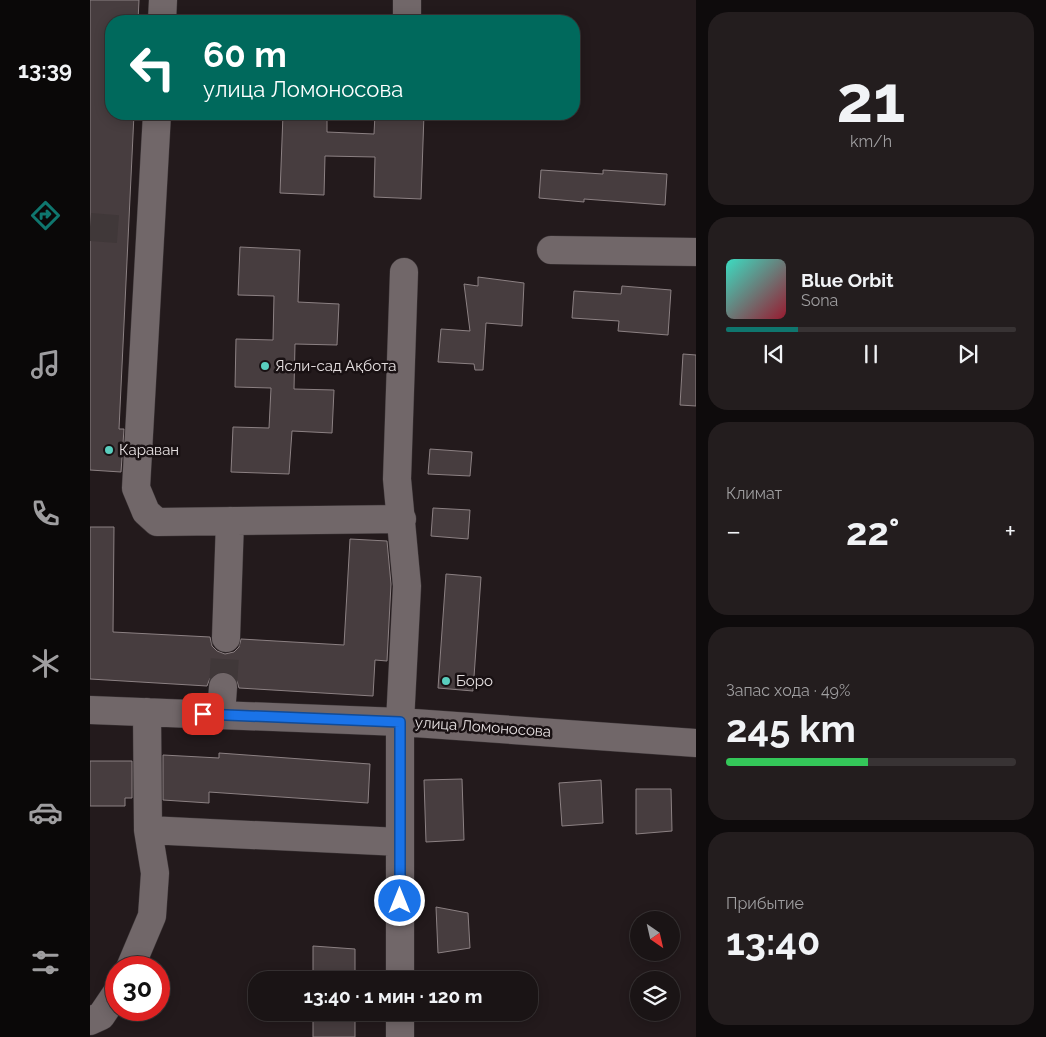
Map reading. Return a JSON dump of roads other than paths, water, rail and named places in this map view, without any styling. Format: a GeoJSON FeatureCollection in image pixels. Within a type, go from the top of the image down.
{"type":"FeatureCollection","features":[{"type":"Feature","properties":{"kind":"street"},"geometry":{"type":"LineString","coordinates":[[162,15],[163,0]]}},
{"type":"Feature","properties":{"kind":"street"},"geometry":{"type":"LineString","coordinates":[[407,0],[407,15]]}},
{"type":"Feature","properties":{"kind":"street"},"geometry":{"type":"LineString","coordinates":[[156,120],[140,231],[136,488],[146,512],[157,522],[402,519]]}},
{"type":"Feature","properties":{"kind":"street"},"geometry":{"type":"LineString","coordinates":[[551,250],[696,252]]}},
{"type":"Feature","properties":{"kind":"street"},"geometry":{"type":"LineString","coordinates":[[400,971],[400,722],[407,586],[397,480],[404,272]]}},
{"type":"Feature","properties":{"kind":"street"},"geometry":{"type":"LineString","coordinates":[[226,638],[230,521]]}},
{"type":"Feature","properties":{"kind":"street"},"geometry":{"type":"LineString","coordinates":[[222,715],[224,687]]}},
{"type":"Feature","properties":{"kind":"street","name":"улица Ломоносова"},"geometry":{"type":"LineString","coordinates":[[90,710],[400,722],[696,743]]}},
{"type":"Feature","properties":{"kind":"street"},"geometry":{"type":"LineString","coordinates":[[135,956],[152,916],[155,873],[148,830],[147,712]]}},
{"type":"Feature","properties":{"kind":"street"},"geometry":{"type":"LineString","coordinates":[[148,830],[400,842]]}},
{"type":"Feature","properties":{"kind":"street"},"geometry":{"type":"LineString","coordinates":[[90,1021],[101,1016],[105,1010]]}},
{"type":"Feature","properties":{"kind":"street"},"geometry":{"type":"LineString","coordinates":[[400,1021],[400,1037]]}},
{"type":"Feature","properties":{"kind":"tunnel"},"geometry":{"type":"LineString","coordinates":[[90,227],[129,230]]}},
{"type":"Feature","properties":{"kind":"tunnel"},"geometry":{"type":"LineString","coordinates":[[223,687],[226,638]]}},
{"type":"Feature","properties":{"kind":"place","name":"Ясли-сад Ақбота"},"geometry":{"type":"Point","coordinates":[265,366]}},
{"type":"Feature","properties":{"kind":"place","name":"Караван"},"geometry":{"type":"Point","coordinates":[109,450]}},
{"type":"Feature","properties":{"kind":"place","name":"Боро"},"geometry":{"type":"Point","coordinates":[446,681]}}]}
